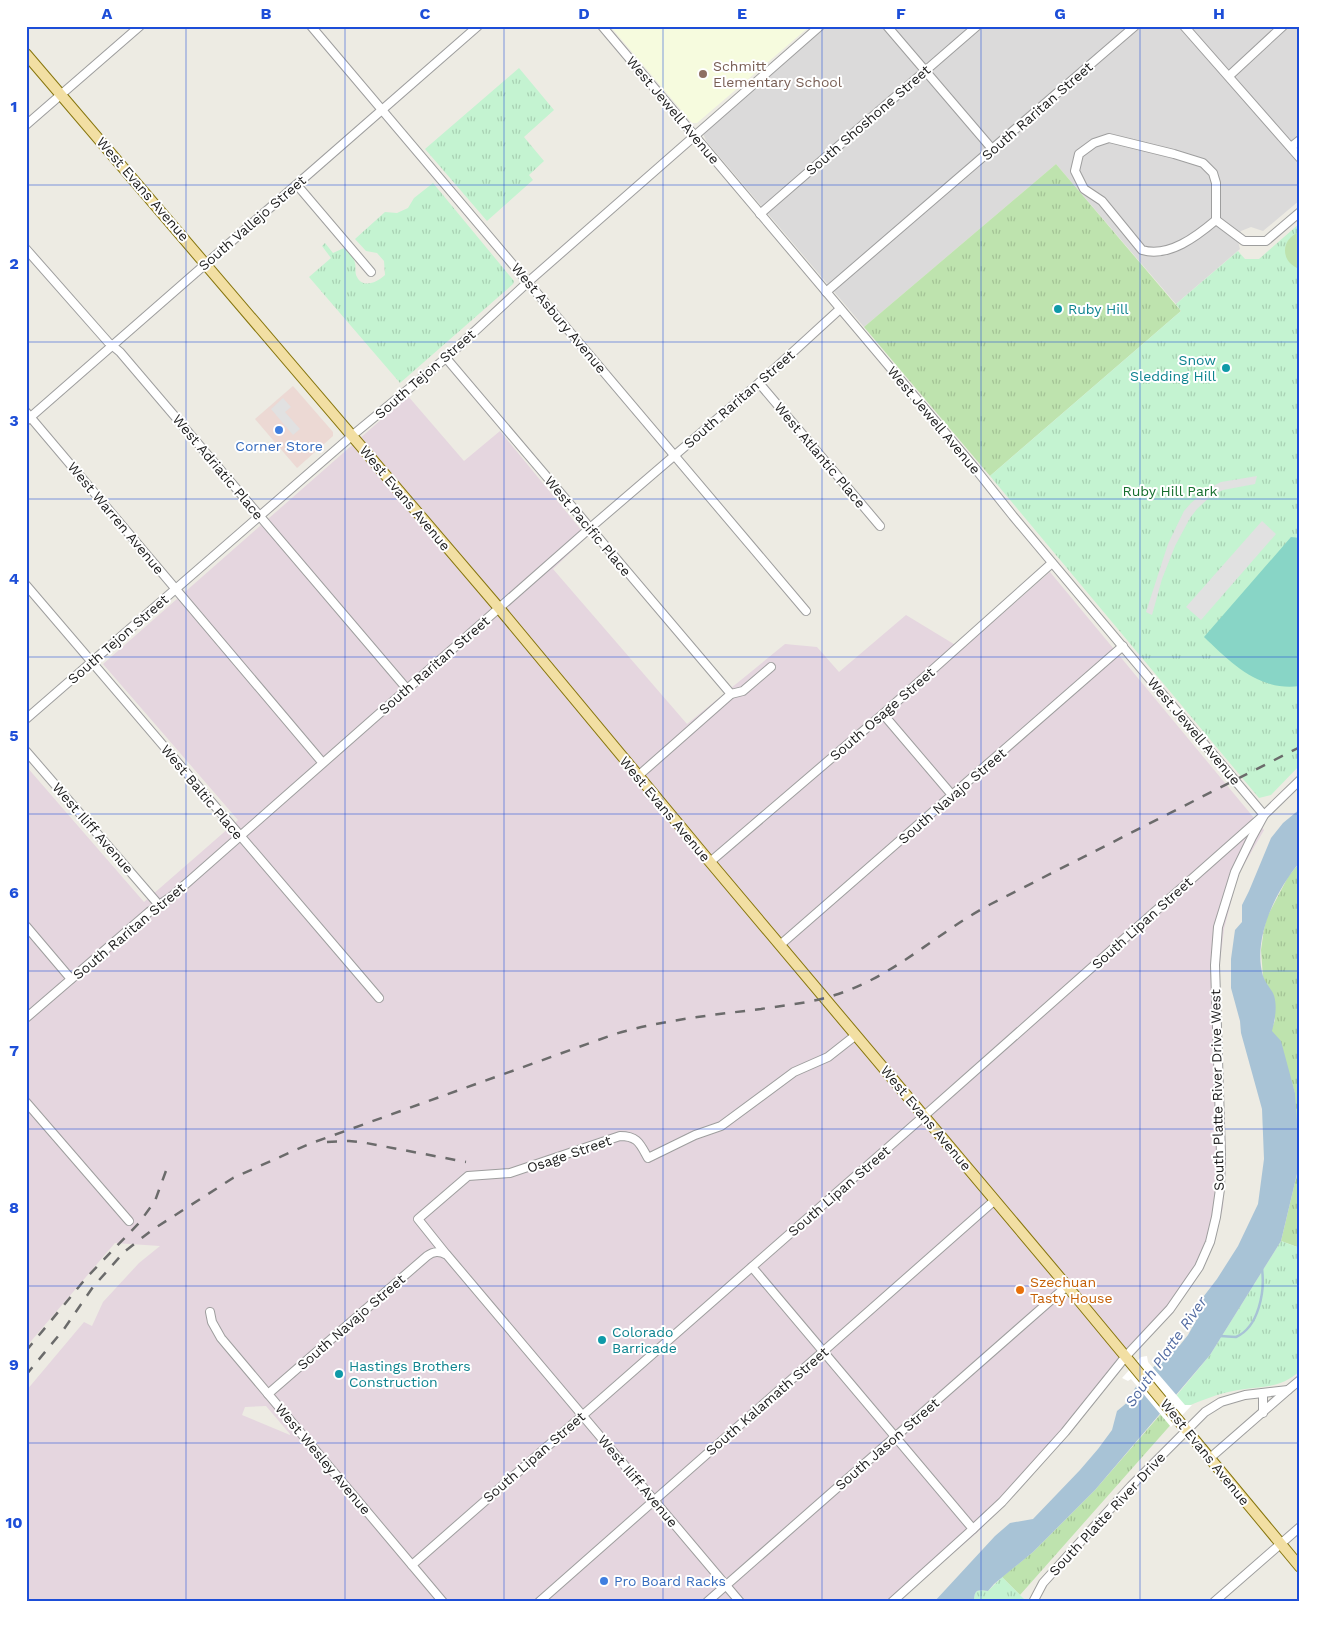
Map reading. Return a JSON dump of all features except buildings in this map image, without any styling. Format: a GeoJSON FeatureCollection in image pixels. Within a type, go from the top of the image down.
{"type":"FeatureCollection","features":[{"type":"Feature","properties":{"kind":"main road","name":"West Evans Avenue"},"geometry":{"type":"LineString","coordinates":[[26,54],[499,608],[710,862],[1068,1286],[1300,1567]]}},
{"type":"Feature","properties":{"kind":"street"},"geometry":{"type":"LineString","coordinates":[[26,125],[140,26]]}},
{"type":"Feature","properties":{"kind":"street","name":"West Asbury Avenue"},"geometry":{"type":"LineString","coordinates":[[311,26],[806,612]]}},
{"type":"Feature","properties":{"kind":"street","name":"South Vallejo Street"},"geometry":{"type":"LineString","coordinates":[[28,417],[478,26]]}},
{"type":"Feature","properties":{"kind":"street","name":"West Jewell Avenue"},"geometry":{"type":"LineString","coordinates":[[602,26],[974,467],[1052,563],[1264,815]]}},
{"type":"Feature","properties":{"kind":"street","name":"South Tejon Street"},"geometry":{"type":"LineString","coordinates":[[26,719],[446,358],[528,282],[820,26]]}},
{"type":"Feature","properties":{"kind":"street"},"geometry":{"type":"LineString","coordinates":[[887,26],[993,150]]}},
{"type":"Feature","properties":{"kind":"street","name":"South Shoshone Street"},"geometry":{"type":"LineString","coordinates":[[760,214],[977,26]]}},
{"type":"Feature","properties":{"kind":"street","name":"South Raritan Street"},"geometry":{"type":"LineString","coordinates":[[826,292],[1135,26]]}},
{"type":"Feature","properties":{"kind":"street"},"geometry":{"type":"LineString","coordinates":[[1184,26],[1300,158]]}},
{"type":"Feature","properties":{"kind":"street"},"geometry":{"type":"LineString","coordinates":[[1229,76],[1283,26]]}},
{"type":"Feature","properties":{"kind":"street"},"geometry":{"type":"LineString","coordinates":[[1109,138],[1203,163],[1213,174],[1216,183],[1216,220],[1193,239],[1166,250],[1149,252],[1142,250],[1102,201],[1084,189],[1076,171],[1079,154],[1094,143],[1109,138]]}},
{"type":"Feature","properties":{"kind":"street"},"geometry":{"type":"LineString","coordinates":[[1291,147],[1300,140]]}},
{"type":"Feature","properties":{"kind":"street"},"geometry":{"type":"LineString","coordinates":[[297,185],[371,272]]}},
{"type":"Feature","properties":{"kind":"street"},"geometry":{"type":"LineString","coordinates":[[1216,220],[1244,241],[1266,241],[1300,212]]}},
{"type":"Feature","properties":{"kind":"street","name":"West Adriatic Place"},"geometry":{"type":"LineString","coordinates":[[26,249],[113,345],[407,689]]}},
{"type":"Feature","properties":{"kind":"street","name":"South Raritan Street"},"geometry":{"type":"LineString","coordinates":[[26,1018],[159,905],[171,897],[322,762],[759,383],[840,309]]}},
{"type":"Feature","properties":{"kind":"street","name":"West Pacific Place"},"geometry":{"type":"LineString","coordinates":[[446,358],[731,694]]}},
{"type":"Feature","properties":{"kind":"street","name":"West Atlantic Place"},"geometry":{"type":"LineString","coordinates":[[759,383],[880,526]]}},
{"type":"Feature","properties":{"kind":"street","name":"West Warren Avenue"},"geometry":{"type":"LineString","coordinates":[[28,417],[322,762]]}},
{"type":"Feature","properties":{"kind":"street","name":"South Osage Street"},"geometry":{"type":"LineString","coordinates":[[710,862],[883,714],[1052,563]]}},
{"type":"Feature","properties":{"kind":"street","name":"West Baltic Place"},"geometry":{"type":"LineString","coordinates":[[26,585],[379,998]]}},
{"type":"Feature","properties":{"kind":"street","name":"South Navajo Street"},"geometry":{"type":"LineString","coordinates":[[780,945],[1123,646]]}},
{"type":"Feature","properties":{"kind":"street"},"geometry":{"type":"LineString","coordinates":[[638,776],[731,694],[743,690],[771,667]]}},
{"type":"Feature","properties":{"kind":"street"},"geometry":{"type":"LineString","coordinates":[[883,714],[952,796]]}},
{"type":"Feature","properties":{"kind":"street","name":"West Iliff Avenue"},"geometry":{"type":"LineString","coordinates":[[26,751],[159,905]]}},
{"type":"Feature","properties":{"kind":"street","name":"South Platte River Drive West"},"geometry":{"type":"LineString","coordinates":[[892,1602],[1002,1502],[1065,1432],[1126,1356],[1170,1309],[1186,1288],[1198,1267],[1210,1242],[1220,1189],[1221,1154],[1215,966],[1218,927],[1235,872],[1264,815],[1300,780]]}},
{"type":"Feature","properties":{"kind":"street","name":"South Lipan Street"},"geometry":{"type":"LineString","coordinates":[[412,1565],[1264,815]]}},
{"type":"Feature","properties":{"kind":"street"},"geometry":{"type":"LineString","coordinates":[[26,926],[72,979]]}},
{"type":"Feature","properties":{"kind":"street","name":"Osage Street"},"geometry":{"type":"LineString","coordinates":[[447,1255],[418,1219],[468,1176],[510,1173],[620,1136],[630,1136],[638,1141],[648,1158],[695,1135],[721,1126],[794,1072],[828,1058],[856,1035]]}},
{"type":"Feature","properties":{"kind":"street"},"geometry":{"type":"LineString","coordinates":[[26,1102],[128,1221]]}},
{"type":"Feature","properties":{"kind":"street","name":"South Kalamath Street"},"geometry":{"type":"LineString","coordinates":[[539,1602],[995,1200]]}},
{"type":"Feature","properties":{"kind":"street","name":"South Navajo Street"},"geometry":{"type":"LineString","coordinates":[[268,1394],[427,1256],[436,1252],[447,1255]]}},
{"type":"Feature","properties":{"kind":"street","name":"West Iliff Avenue"},"geometry":{"type":"LineString","coordinates":[[447,1255],[740,1602]]}},
{"type":"Feature","properties":{"kind":"street"},"geometry":{"type":"LineString","coordinates":[[752,1267],[824,1350],[973,1529]]}},
{"type":"Feature","properties":{"kind":"street","name":"South Jason Street"},"geometry":{"type":"LineString","coordinates":[[707,1602],[1068,1286]]}},
{"type":"Feature","properties":{"kind":"street","name":"West Wesley Avenue"},"geometry":{"type":"LineString","coordinates":[[210,1312],[215,1329],[443,1602]]}},
{"type":"Feature","properties":{"kind":"street"},"geometry":{"type":"LineString","coordinates":[[1210,1458],[1300,1380]]}},
{"type":"Feature","properties":{"kind":"street","name":"South Platte River Drive"},"geometry":{"type":"LineString","coordinates":[[1033,1602],[1043,1583],[1131,1486],[1205,1412],[1221,1402],[1245,1395],[1288,1390]]}},
{"type":"Feature","properties":{"kind":"street"},"geometry":{"type":"LineString","coordinates":[[1262,1413],[1263,1393]]}},
{"type":"Feature","properties":{"kind":"street"},"geometry":{"type":"LineString","coordinates":[[1214,1602],[1300,1527]]}},
{"type":"Feature","properties":{"kind":"shaded area","name":"Schmitt Elementary School"},"geometry":{"type":"Polygon","coordinates":[[[610,26],[810,26],[697,123],[692,123],[610,26]]]}},
{"type":"Feature","properties":{"kind":"shaded area"},"geometry":{"type":"Polygon","coordinates":[[[827,26],[1300,26],[1300,200],[1263,231],[1251,227],[1241,231],[1237,238],[1240,249],[1176,304],[1056,164],[864,327],[707,142],[704,136],[704,133],[827,26]]]}},
{"type":"Feature","properties":{"kind":"shaded area"},"geometry":{"type":"Polygon","coordinates":[[[293,386],[333,432],[333,436],[297,468],[255,419],[293,386]]]}},
{"type":"Feature","properties":{"kind":"shaded area"},"geometry":{"type":"Polygon","coordinates":[[[408,396],[464,461],[500,431],[587,537],[553,569],[687,724],[785,644],[817,647],[839,672],[906,615],[962,649],[1050,572],[1264,830],[1238,875],[1224,929],[1219,970],[1226,1163],[1223,1208],[1209,1250],[1187,1292],[978,1532],[896,1602],[26,1602],[26,1391],[84,1322],[92,1326],[103,1302],[139,1263],[160,1246],[115,1243],[26,1347],[26,766],[144,902],[238,820],[103,664],[408,396]],[[266,1406],[245,1407],[242,1415],[290,1434],[266,1406]]]}},
{"type":"Feature","properties":{"kind":"shaded area"},"geometry":{"type":"Polygon","coordinates":[[[283,398],[291,407],[285,412],[300,429],[293,435],[271,409],[283,398]]]}},
{"type":"Feature","properties":{"kind":"shaded area"},"geometry":{"type":"Polygon","coordinates":[[[1257,476],[1255,484],[1223,490],[1212,495],[1197,509],[1175,546],[1162,579],[1152,615],[1146,612],[1168,544],[1184,511],[1209,488],[1221,482],[1257,476]]]}},
{"type":"Feature","properties":{"kind":"shaded area"},"geometry":{"type":"Polygon","coordinates":[[[1262,521],[1276,534],[1201,620],[1186,607],[1262,521]]]}},
{"type":"Feature","properties":{"kind":"shaded area"},"geometry":{"type":"Polygon","coordinates":[[[1291,537],[1300,538],[1300,686],[1285,687],[1272,685],[1247,674],[1204,637],[1291,537]]]}},
{"type":"Feature","properties":{"kind":"shaded area"},"geometry":{"type":"Polygon","coordinates":[[[1300,809],[1300,862],[1283,886],[1268,916],[1261,947],[1260,962],[1263,976],[1273,993],[1276,1007],[1272,1031],[1281,1041],[1295,1093],[1299,1149],[1297,1174],[1281,1241],[1210,1355],[1095,1490],[1033,1552],[988,1591],[977,1591],[974,1602],[934,1602],[995,1536],[1010,1523],[1033,1519],[1098,1449],[1112,1430],[1117,1411],[1129,1401],[1135,1388],[1158,1362],[1180,1345],[1188,1335],[1198,1317],[1197,1305],[1217,1279],[1238,1246],[1258,1204],[1264,1159],[1262,1109],[1231,988],[1231,959],[1235,930],[1242,922],[1242,905],[1271,838],[1283,823],[1300,809]]]}},
{"type":"Feature","properties":{"kind":"green space"},"geometry":{"type":"Polygon","coordinates":[[[519,68],[554,110],[524,137],[544,161],[529,175],[533,180],[487,221],[425,149],[519,68]]]}},
{"type":"Feature","properties":{"kind":"green space"},"geometry":{"type":"Polygon","coordinates":[[[1056,164],[1181,311],[990,476],[864,327],[1056,164]]]}},
{"type":"Feature","properties":{"kind":"green space"},"geometry":{"type":"Polygon","coordinates":[[[433,183],[514,281],[513,284],[400,383],[309,277],[331,258],[322,246],[325,243],[333,253],[344,248],[351,255],[354,260],[357,277],[363,283],[375,282],[382,278],[385,275],[384,261],[377,253],[366,251],[355,239],[385,212],[397,213],[408,208],[414,198],[433,183]]]}},
{"type":"Feature","properties":{"kind":"green space","name":"Ruby Hill Park"},"geometry":{"type":"Polygon","coordinates":[[[1300,223],[1300,765],[1271,795],[1259,798],[990,476],[1181,311],[1176,304],[1238,251],[1245,259],[1259,259],[1300,223]]]}},
{"type":"Feature","properties":{"kind":"green space"},"geometry":{"type":"Polygon","coordinates":[[[1300,232],[1300,269],[1289,262],[1285,250],[1289,239],[1300,232]]]}},
{"type":"Feature","properties":{"kind":"green space"},"geometry":{"type":"Polygon","coordinates":[[[1300,862],[1300,1248],[1281,1241],[1297,1174],[1295,1093],[1287,1068],[1271,1031],[1275,1020],[1263,977],[1261,950],[1267,917],[1288,877],[1300,862]]]}},
{"type":"Feature","properties":{"kind":"green space"},"geometry":{"type":"Polygon","coordinates":[[[1281,1241],[1300,1248],[1300,1371],[1276,1385],[1227,1392],[1188,1406],[1172,1401],[1210,1355],[1281,1241]]]}},
{"type":"Feature","properties":{"kind":"green space"},"geometry":{"type":"Polygon","coordinates":[[[1172,1401],[1182,1412],[1020,1595],[1002,1577],[1033,1552],[1095,1490],[1172,1401]]]}},
{"type":"Feature","properties":{"kind":"green space"},"geometry":{"type":"Polygon","coordinates":[[[1002,1577],[1027,1602],[974,1602],[977,1591],[988,1591],[1002,1577]]]}},
{"type":"Feature","properties":{"kind":"pier"},"geometry":{"type":"Polygon","coordinates":[[[1147,1356],[1148,1362],[1185,1405],[1192,1405],[1171,1427],[1131,1379],[1128,1381],[1122,1378],[1141,1357],[1147,1356]]]}},
{"type":"Feature","properties":{"kind":"waterway"},"geometry":{"type":"LineString","coordinates":[[1220,1336],[1236,1337],[1250,1325],[1259,1308],[1263,1278],[1262,1269]]}},
{"type":"Feature","properties":{"kind":"railway"},"geometry":{"type":"LineString","coordinates":[[26,1375],[64,1329],[93,1287],[124,1252],[152,1230],[233,1178],[309,1144],[615,1034],[669,1022],[808,1002],[826,998],[856,987],[896,966],[951,928],[989,905],[1300,747]]}},
{"type":"Feature","properties":{"kind":"railway"},"geometry":{"type":"LineString","coordinates":[[327,1142],[361,1142],[466,1162]]}},
{"type":"Feature","properties":{"kind":"railway"},"geometry":{"type":"LineString","coordinates":[[26,1351],[87,1277],[139,1223],[155,1201],[167,1168]]}},
{"type":"Feature","properties":{"kind":"place","name":"Schmitt Elementary School"},"geometry":{"type":"Point","coordinates":[703,74]}},
{"type":"Feature","properties":{"kind":"place","name":"Ruby Hill"},"geometry":{"type":"Point","coordinates":[1058,309]}},
{"type":"Feature","properties":{"kind":"place","name":"Snow Sledding Hill"},"geometry":{"type":"Point","coordinates":[1226,368]}},
{"type":"Feature","properties":{"kind":"place","name":"Corner Store"},"geometry":{"type":"Point","coordinates":[279,430]}},
{"type":"Feature","properties":{"kind":"place","name":"Szechuan Tasty House"},"geometry":{"type":"Point","coordinates":[1020,1290]}},
{"type":"Feature","properties":{"kind":"place","name":"Colorado Barricade"},"geometry":{"type":"Point","coordinates":[602,1340]}},
{"type":"Feature","properties":{"kind":"place","name":"Hastings Brothers Construction"},"geometry":{"type":"Point","coordinates":[339,1374]}},
{"type":"Feature","properties":{"kind":"place","name":"Pro Board Racks"},"geometry":{"type":"Point","coordinates":[604,1581]}},
{"type":"Feature","properties":{"kind":"water label","name":"South Platte River"},"geometry":{"type":"Point","coordinates":[1166,1352]}}]}
